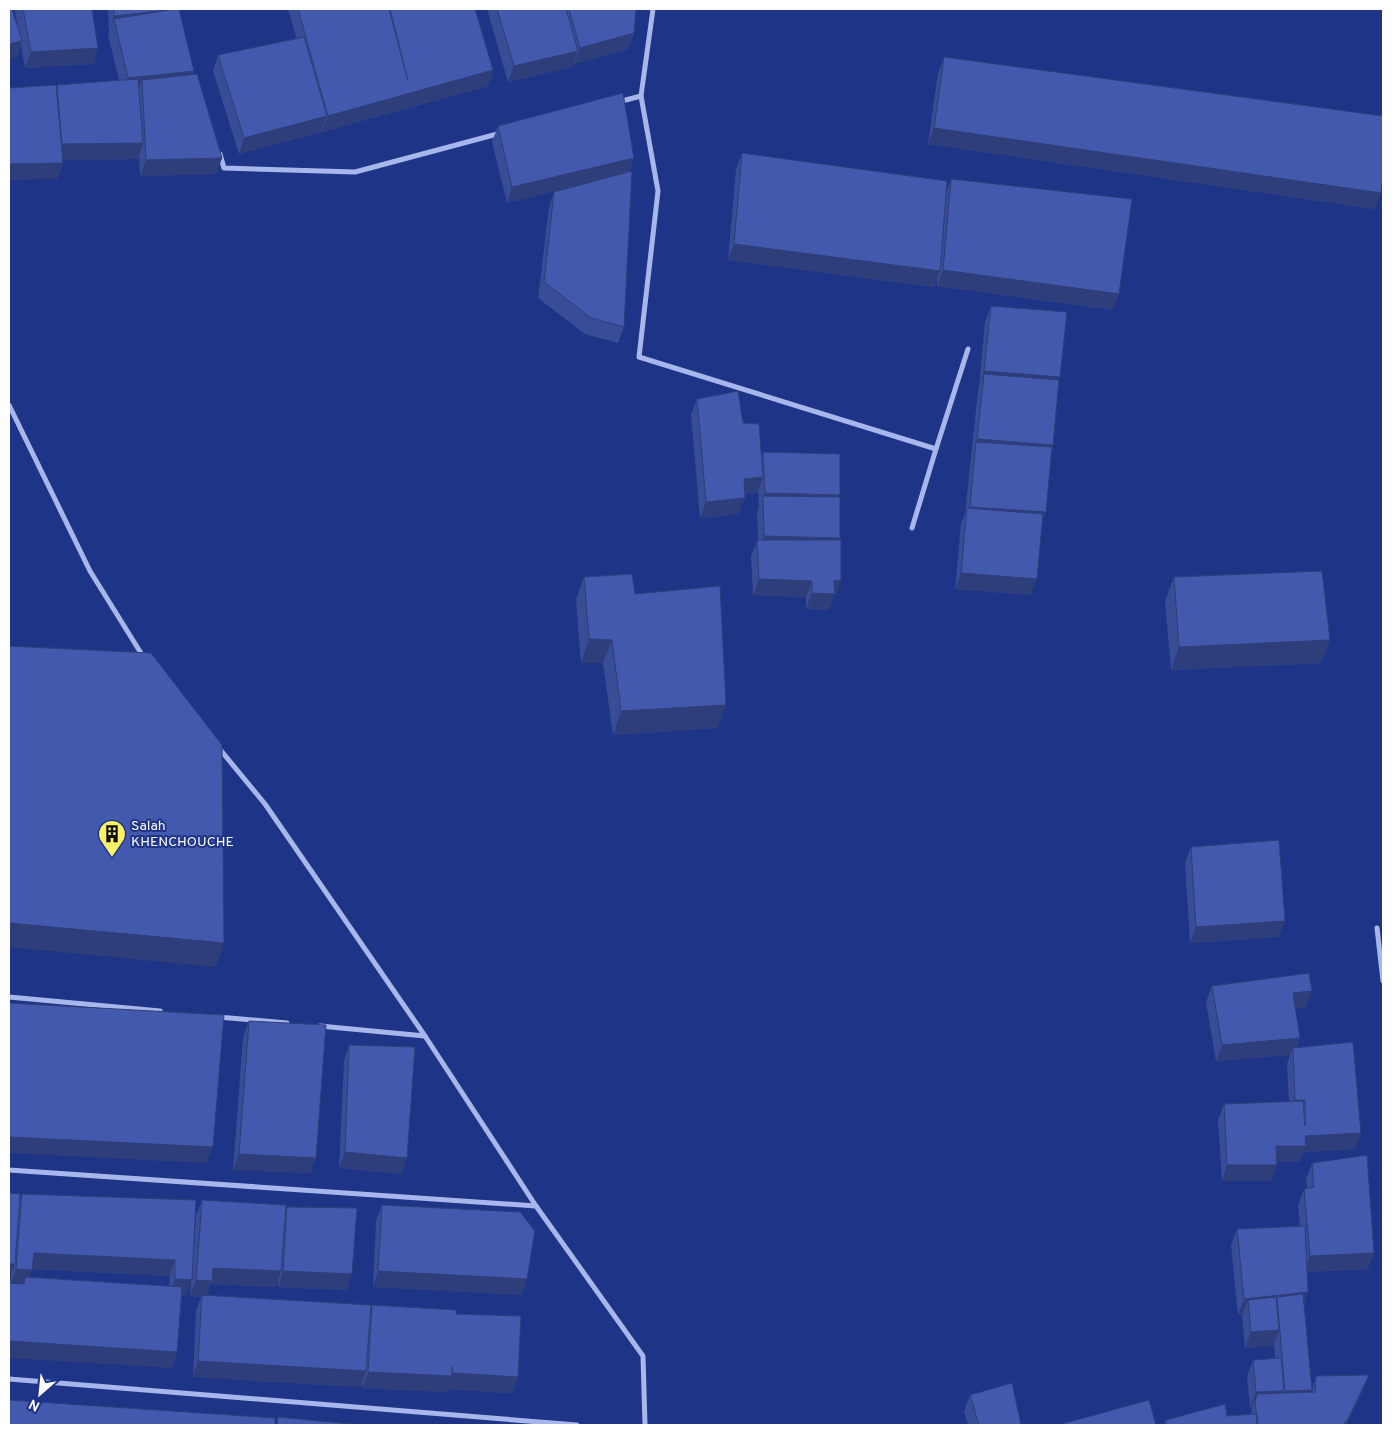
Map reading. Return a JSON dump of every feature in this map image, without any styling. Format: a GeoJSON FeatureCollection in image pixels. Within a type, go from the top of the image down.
{"type":"FeatureCollection","features":[{"type":"Feature","properties":{"kind":"street"},"geometry":{"type":"LineString","coordinates":[[653,9],[641,96],[658,191],[639,358],[936,448]]}},
{"type":"Feature","properties":{"kind":"street"},"geometry":{"type":"LineString","coordinates":[[613,103],[641,96]]}},
{"type":"Feature","properties":{"kind":"street"},"geometry":{"type":"LineString","coordinates":[[218,149],[224,168],[355,172],[508,131]]}},
{"type":"Feature","properties":{"kind":"street"},"geometry":{"type":"LineString","coordinates":[[912,528],[968,349]]}},
{"type":"Feature","properties":{"kind":"street"},"geometry":{"type":"LineString","coordinates":[[9,405],[90,571],[151,667]]}},
{"type":"Feature","properties":{"kind":"street"},"geometry":{"type":"LineString","coordinates":[[214,743],[265,804],[424,1036],[536,1206],[643,1356],[645,1425]]}},
{"type":"Feature","properties":{"kind":"street"},"geometry":{"type":"LineString","coordinates":[[1377,928],[1383,982]]}},
{"type":"Feature","properties":{"kind":"street"},"geometry":{"type":"LineString","coordinates":[[9,997],[167,1012]]}},
{"type":"Feature","properties":{"kind":"street"},"geometry":{"type":"LineString","coordinates":[[207,1016],[296,1024]]}},
{"type":"Feature","properties":{"kind":"street"},"geometry":{"type":"LineString","coordinates":[[316,1026],[424,1036]]}},
{"type":"Feature","properties":{"kind":"street"},"geometry":{"type":"LineString","coordinates":[[9,1170],[536,1206]]}},
{"type":"Feature","properties":{"kind":"street"},"geometry":{"type":"LineString","coordinates":[[9,1379],[577,1425]]}},
{"type":"Feature","properties":{"kind":"building"},"geometry":{"type":"Polygon","coordinates":[[[9,9],[12,9],[22,41],[9,44],[9,9]]]}},
{"type":"Feature","properties":{"kind":"building"},"geometry":{"type":"Polygon","coordinates":[[[23,9],[92,9],[98,48],[31,52],[23,9]]]}},
{"type":"Feature","properties":{"kind":"building"},"geometry":{"type":"Polygon","coordinates":[[[114,9],[179,9],[194,71],[128,78],[114,19],[168,10],[114,16],[114,9]]]}},
{"type":"Feature","properties":{"kind":"building"},"geometry":{"type":"Polygon","coordinates":[[[298,9],[389,9],[408,81],[390,9],[475,9],[493,70],[328,116],[298,9]]]}},
{"type":"Feature","properties":{"kind":"building"},"geometry":{"type":"Polygon","coordinates":[[[497,9],[566,9],[578,51],[514,66],[497,9]]]}},
{"type":"Feature","properties":{"kind":"building"},"geometry":{"type":"Polygon","coordinates":[[[569,9],[636,9],[634,33],[580,48],[569,9]]]}},
{"type":"Feature","properties":{"kind":"building"},"geometry":{"type":"Polygon","coordinates":[[[304,37],[327,116],[244,138],[218,55],[304,37]]]}},
{"type":"Feature","properties":{"kind":"building"},"geometry":{"type":"Polygon","coordinates":[[[944,57],[1383,116],[1383,175],[1381,193],[934,128],[944,57]]]}},
{"type":"Feature","properties":{"kind":"building"},"geometry":{"type":"Polygon","coordinates":[[[197,74],[222,158],[146,160],[142,80],[197,74]]]}},
{"type":"Feature","properties":{"kind":"building"},"geometry":{"type":"Polygon","coordinates":[[[138,79],[143,143],[62,144],[57,85],[138,79]]]}},
{"type":"Feature","properties":{"kind":"building"},"geometry":{"type":"Polygon","coordinates":[[[56,85],[63,163],[9,164],[9,88],[56,85]]]}},
{"type":"Feature","properties":{"kind":"building"},"geometry":{"type":"Polygon","coordinates":[[[623,93],[634,158],[512,187],[498,126],[623,93]]]}},
{"type":"Feature","properties":{"kind":"building"},"geometry":{"type":"Polygon","coordinates":[[[742,153],[947,181],[940,271],[734,244],[742,153]]]}},
{"type":"Feature","properties":{"kind":"building"},"geometry":{"type":"Polygon","coordinates":[[[632,171],[624,327],[591,318],[544,282],[554,192],[632,171]]]}},
{"type":"Feature","properties":{"kind":"building"},"geometry":{"type":"Polygon","coordinates":[[[951,179],[1132,199],[1119,294],[943,270],[951,179]]]}},
{"type":"Feature","properties":{"kind":"building"},"geometry":{"type":"Polygon","coordinates":[[[991,306],[1067,312],[1060,377],[984,371],[991,306]]]}},
{"type":"Feature","properties":{"kind":"building"},"geometry":{"type":"Polygon","coordinates":[[[984,374],[1059,380],[1053,445],[977,439],[984,374]]]}},
{"type":"Feature","properties":{"kind":"building"},"geometry":{"type":"Polygon","coordinates":[[[738,391],[743,423],[759,424],[763,477],[744,479],[745,498],[706,502],[697,399],[738,391]]]}},
{"type":"Feature","properties":{"kind":"building"},"geometry":{"type":"Polygon","coordinates":[[[976,442],[1052,447],[1046,512],[970,507],[976,442]]]}},
{"type":"Feature","properties":{"kind":"building"},"geometry":{"type":"Polygon","coordinates":[[[763,452],[840,454],[840,495],[765,493],[763,452]]]}},
{"type":"Feature","properties":{"kind":"building"},"geometry":{"type":"Polygon","coordinates":[[[763,496],[840,497],[840,538],[764,536],[763,496]]]}},
{"type":"Feature","properties":{"kind":"building"},"geometry":{"type":"Polygon","coordinates":[[[967,508],[1043,514],[1037,579],[961,573],[967,508]]]}},
{"type":"Feature","properties":{"kind":"building"},"geometry":{"type":"Polygon","coordinates":[[[757,540],[841,540],[841,580],[834,581],[835,594],[812,593],[812,581],[759,579],[757,540]]]}},
{"type":"Feature","properties":{"kind":"building"},"geometry":{"type":"Polygon","coordinates":[[[1322,571],[1330,640],[1179,647],[1174,577],[1322,571]]]}},
{"type":"Feature","properties":{"kind":"building"},"geometry":{"type":"Polygon","coordinates":[[[632,574],[635,594],[720,586],[726,705],[621,711],[612,640],[589,639],[584,577],[632,574]]]}},
{"type":"Feature","properties":{"kind":"building","name":"Salah KHENCHOUCHE"},"geometry":{"type":"Polygon","coordinates":[[[9,646],[151,653],[222,745],[224,943],[9,923],[9,646]]]}},
{"type":"Feature","properties":{"kind":"building"},"geometry":{"type":"Polygon","coordinates":[[[1279,840],[1285,921],[1196,927],[1191,847],[1279,840]]]}},
{"type":"Feature","properties":{"kind":"building"},"geometry":{"type":"Polygon","coordinates":[[[1309,973],[1312,991],[1293,993],[1300,1038],[1222,1045],[1212,986],[1309,973]]]}},
{"type":"Feature","properties":{"kind":"building"},"geometry":{"type":"Polygon","coordinates":[[[9,1003],[224,1015],[213,1147],[9,1137],[9,1003]]]}},
{"type":"Feature","properties":{"kind":"building"},"geometry":{"type":"Polygon","coordinates":[[[249,1021],[326,1025],[316,1158],[239,1154],[249,1021]]]}},
{"type":"Feature","properties":{"kind":"building"},"geometry":{"type":"Polygon","coordinates":[[[1353,1042],[1361,1133],[1305,1136],[1306,1146],[1276,1146],[1277,1165],[1227,1165],[1224,1104],[1303,1101],[1305,1126],[1305,1100],[1295,1100],[1293,1048],[1353,1042]]]}},
{"type":"Feature","properties":{"kind":"building"},"geometry":{"type":"Polygon","coordinates":[[[349,1045],[415,1047],[407,1158],[345,1152],[349,1045]]]}},
{"type":"Feature","properties":{"kind":"building"},"geometry":{"type":"Polygon","coordinates":[[[1367,1155],[1374,1253],[1310,1256],[1304,1189],[1314,1187],[1312,1163],[1367,1155]]]}},
{"type":"Feature","properties":{"kind":"building"},"geometry":{"type":"Polygon","coordinates":[[[9,1193],[20,1194],[15,1264],[9,1264],[9,1193]]]}},
{"type":"Feature","properties":{"kind":"building"},"geometry":{"type":"Polygon","coordinates":[[[22,1194],[196,1200],[192,1280],[175,1279],[175,1260],[34,1253],[32,1270],[16,1269],[22,1194]]]}},
{"type":"Feature","properties":{"kind":"building"},"geometry":{"type":"Polygon","coordinates":[[[202,1200],[286,1205],[281,1271],[213,1268],[212,1281],[196,1280],[202,1200]]]}},
{"type":"Feature","properties":{"kind":"building"},"geometry":{"type":"Polygon","coordinates":[[[382,1205],[520,1212],[535,1231],[527,1279],[378,1271],[382,1205]]]}},
{"type":"Feature","properties":{"kind":"building"},"geometry":{"type":"Polygon","coordinates":[[[287,1207],[357,1208],[352,1274],[283,1271],[287,1207]]]}},
{"type":"Feature","properties":{"kind":"building"},"geometry":{"type":"Polygon","coordinates":[[[1305,1226],[1308,1292],[1244,1299],[1237,1229],[1305,1226]]]}},
{"type":"Feature","properties":{"kind":"building"},"geometry":{"type":"Polygon","coordinates":[[[25,1277],[182,1287],[177,1352],[9,1341],[9,1283],[24,1284],[25,1277]]]}},
{"type":"Feature","properties":{"kind":"building"},"geometry":{"type":"Polygon","coordinates":[[[1303,1294],[1312,1390],[1285,1391],[1277,1297],[1303,1294]]]}},
{"type":"Feature","properties":{"kind":"building"},"geometry":{"type":"Polygon","coordinates":[[[202,1295],[371,1305],[366,1371],[198,1361],[202,1295]]]}},
{"type":"Feature","properties":{"kind":"building"},"geometry":{"type":"Polygon","coordinates":[[[1276,1297],[1279,1330],[1251,1332],[1248,1300],[1276,1297]]]}},
{"type":"Feature","properties":{"kind":"building"},"geometry":{"type":"Polygon","coordinates":[[[372,1305],[456,1310],[456,1314],[521,1316],[518,1377],[453,1373],[452,1367],[452,1376],[368,1372],[372,1305]]]}},
{"type":"Feature","properties":{"kind":"building"},"geometry":{"type":"Polygon","coordinates":[[[1281,1358],[1284,1391],[1256,1392],[1253,1360],[1281,1358]]]}},
{"type":"Feature","properties":{"kind":"building"},"geometry":{"type":"Polygon","coordinates":[[[1369,1375],[1347,1421],[1342,1425],[1258,1425],[1255,1402],[1257,1394],[1315,1392],[1316,1376],[1369,1375]]]}},
{"type":"Feature","properties":{"kind":"building"},"geometry":{"type":"Polygon","coordinates":[[[1012,1383],[1021,1425],[979,1425],[970,1395],[1012,1383]]]}},
{"type":"Feature","properties":{"kind":"building"},"geometry":{"type":"Polygon","coordinates":[[[9,1400],[275,1418],[275,1425],[9,1425],[9,1400]]]}},
{"type":"Feature","properties":{"kind":"building"},"geometry":{"type":"Polygon","coordinates":[[[1149,1400],[1156,1425],[1058,1425],[1149,1400]]]}},
{"type":"Feature","properties":{"kind":"building"},"geometry":{"type":"Polygon","coordinates":[[[1225,1404],[1227,1416],[1256,1414],[1257,1425],[1167,1425],[1166,1420],[1225,1404]]]}},
{"type":"Feature","properties":{"kind":"building"},"geometry":{"type":"Polygon","coordinates":[[[278,1417],[360,1425],[277,1425],[278,1417]]]}},
{"type":"Feature","properties":{"kind":"place","name":"Salah KHENCHOUCHE"},"geometry":{"type":"Point","coordinates":[112,858]}}]}
